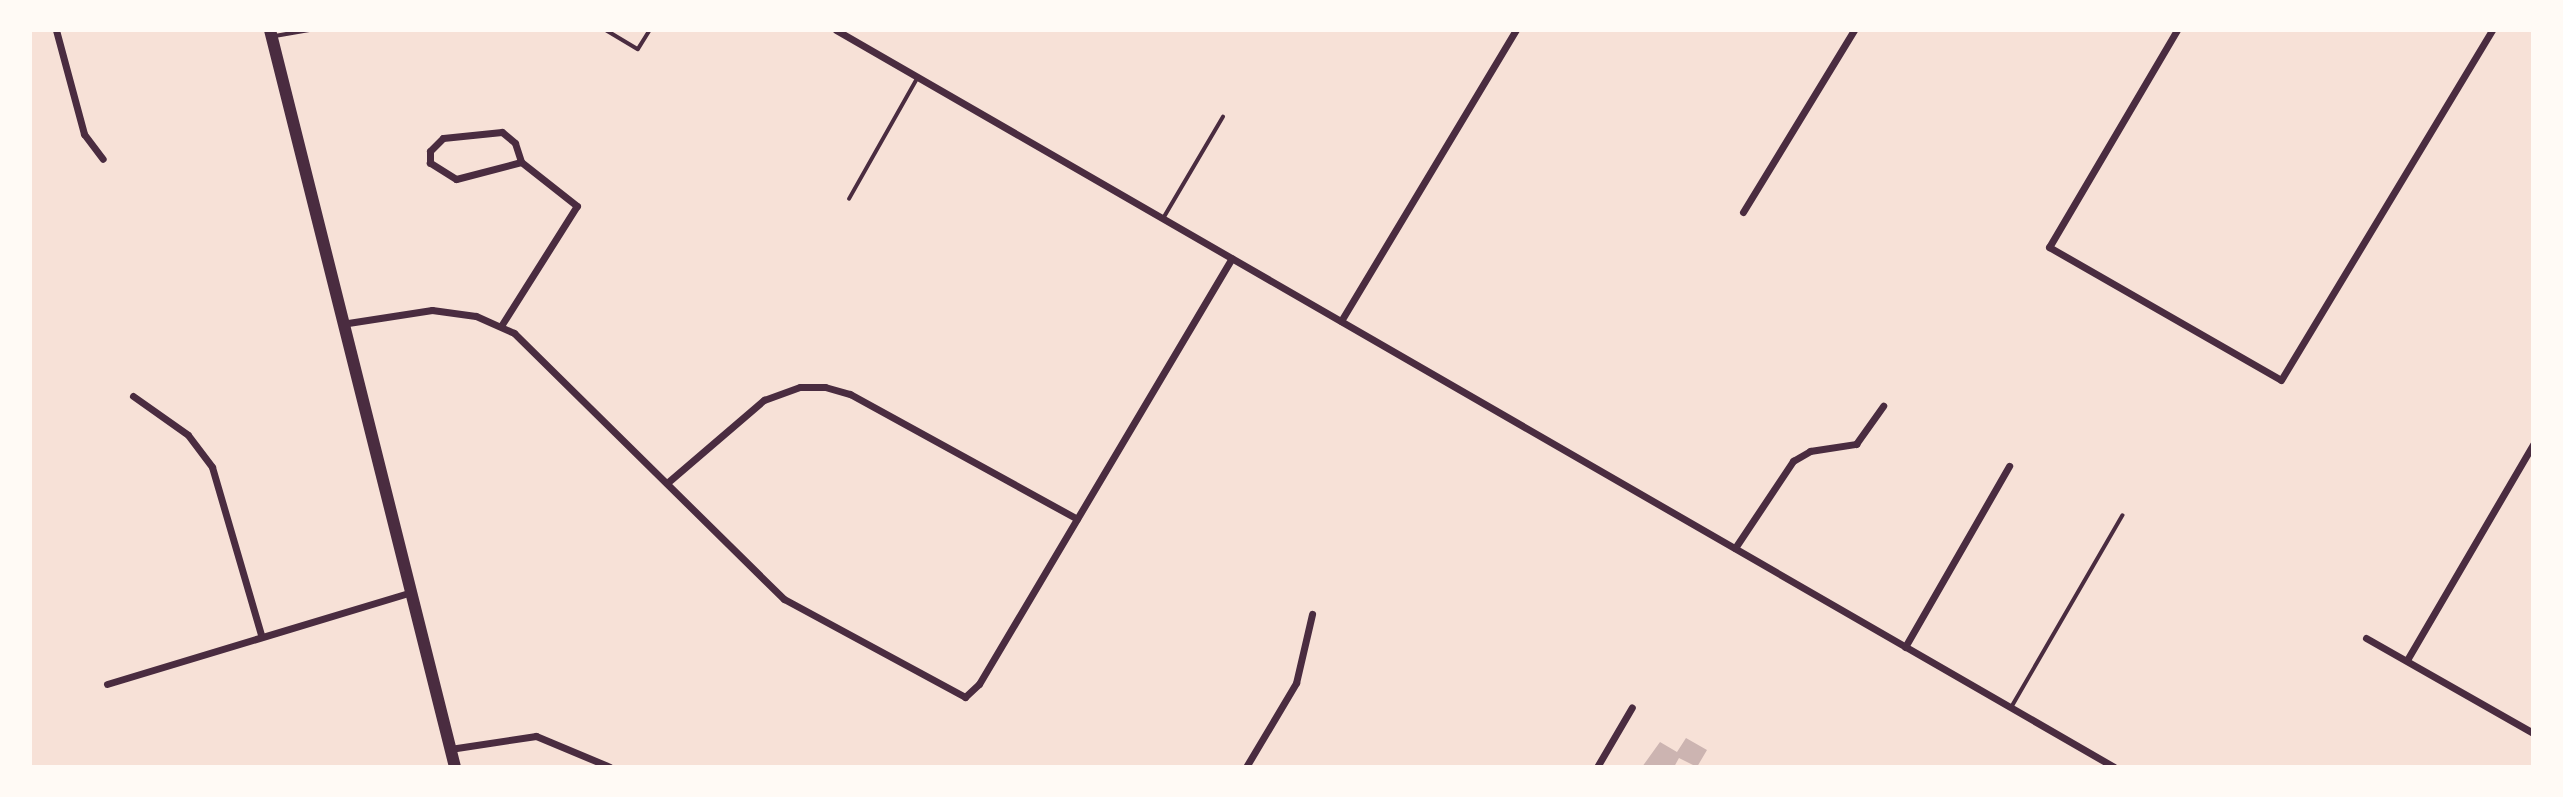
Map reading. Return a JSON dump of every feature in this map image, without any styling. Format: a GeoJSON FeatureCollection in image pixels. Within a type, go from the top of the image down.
{"type":"FeatureCollection","features":[{"type":"Feature","properties":{"kind":"main road"},"geometry":{"type":"LineString","coordinates":[[272,33],[348,323],[408,593],[455,767]]}},
{"type":"Feature","properties":{"kind":"street"},"geometry":{"type":"LineString","coordinates":[[56,30],[84,134],[103,159]]}},
{"type":"Feature","properties":{"kind":"street"},"geometry":{"type":"LineString","coordinates":[[836,30],[2114,767]]}},
{"type":"Feature","properties":{"kind":"street"},"geometry":{"type":"LineString","coordinates":[[1340,321],[1516,30]]}},
{"type":"Feature","properties":{"kind":"street"},"geometry":{"type":"LineString","coordinates":[[1743,212],[1854,30]]}},
{"type":"Feature","properties":{"kind":"street"},"geometry":{"type":"LineString","coordinates":[[2177,30],[2049,247],[2281,380],[2491,30]]}},
{"type":"Feature","properties":{"kind":"street"},"geometry":{"type":"LineString","coordinates":[[500,326],[577,206],[521,162],[515,143],[502,132],[443,138],[429,158],[434,170],[456,179],[521,162]]}},
{"type":"Feature","properties":{"kind":"street"},"geometry":{"type":"LineString","coordinates":[[348,323],[432,310],[500,326],[538,350],[784,599],[965,697],[979,684],[1232,258]]}},
{"type":"Feature","properties":{"kind":"street"},"geometry":{"type":"LineString","coordinates":[[667,483],[764,400],[788,390],[825,387],[850,394],[1077,519]]}},
{"type":"Feature","properties":{"kind":"street"},"geometry":{"type":"LineString","coordinates":[[133,396],[188,435],[212,467],[261,635]]}},
{"type":"Feature","properties":{"kind":"street"},"geometry":{"type":"LineString","coordinates":[[1735,548],[1793,461],[1810,451],[1856,444],[1883,406]]}},
{"type":"Feature","properties":{"kind":"street"},"geometry":{"type":"LineString","coordinates":[[2407,660],[2533,444]]}},
{"type":"Feature","properties":{"kind":"street"},"geometry":{"type":"LineString","coordinates":[[1905,647],[2009,466]]}},
{"type":"Feature","properties":{"kind":"street"},"geometry":{"type":"LineString","coordinates":[[107,684],[261,635],[408,593]]}},
{"type":"Feature","properties":{"kind":"street"},"geometry":{"type":"LineString","coordinates":[[1246,767],[1296,683],[1312,614]]}},
{"type":"Feature","properties":{"kind":"street"},"geometry":{"type":"LineString","coordinates":[[2366,638],[2533,733]]}},
{"type":"Feature","properties":{"kind":"street"},"geometry":{"type":"LineString","coordinates":[[1597,767],[1632,707]]}},
{"type":"Feature","properties":{"kind":"street"},"geometry":{"type":"LineString","coordinates":[[449,749],[536,736],[610,767]]}},
{"type":"Feature","properties":{"kind":"lane"},"geometry":{"type":"LineString","coordinates":[[272,33],[310,30]]}},
{"type":"Feature","properties":{"kind":"lane"},"geometry":{"type":"LineString","coordinates":[[606,30],[638,49],[650,30]]}},
{"type":"Feature","properties":{"kind":"lane"},"geometry":{"type":"LineString","coordinates":[[849,199],[918,77]]}},
{"type":"Feature","properties":{"kind":"lane"},"geometry":{"type":"LineString","coordinates":[[1163,219],[1223,117]]}},
{"type":"Feature","properties":{"kind":"lane"},"geometry":{"type":"LineString","coordinates":[[2010,708],[2122,516]]}},
{"type":"Feature","properties":{"kind":"building"},"geometry":{"type":"Polygon","coordinates":[[[1686,738],[1707,750],[1697,767],[1679,758],[1674,767],[1642,767],[1660,742],[1677,752],[1686,738]]]}}]}
